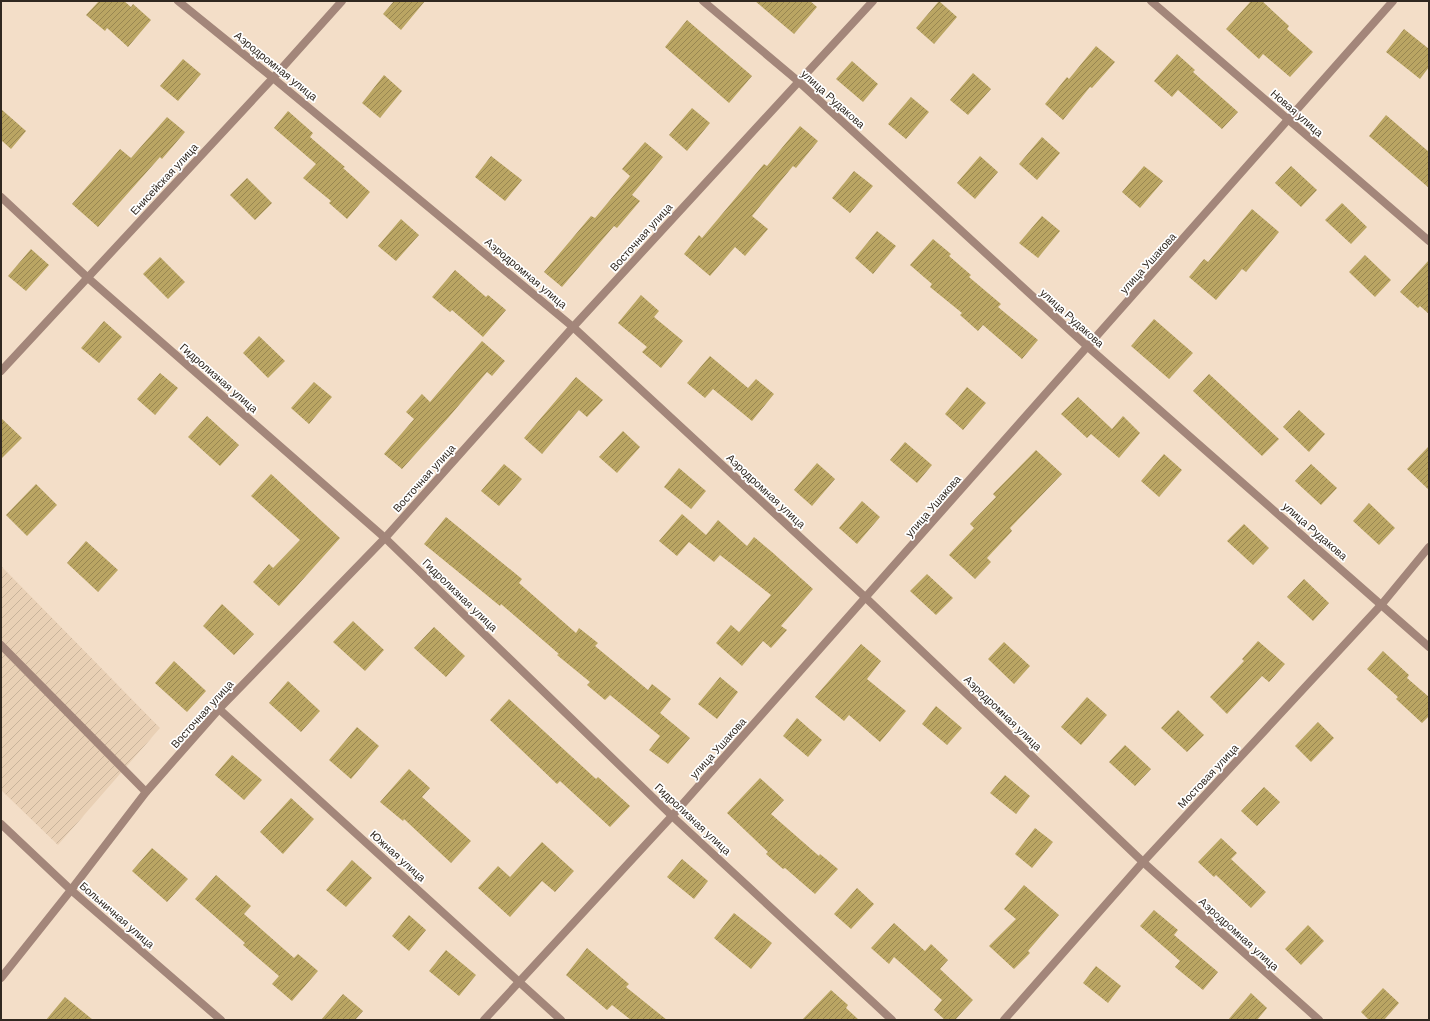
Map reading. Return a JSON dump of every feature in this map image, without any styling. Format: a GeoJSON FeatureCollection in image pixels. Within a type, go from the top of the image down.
{"type":"FeatureCollection","features":[{"type":"Feature","properties":{"kind":"street","name":"Аэродромная улица"},"geometry":{"type":"LineString","coordinates":[[178,1],[274,78],[573,327],[866,598],[1143,862],[1319,1020]]}},
{"type":"Feature","properties":{"kind":"street","name":"Енисейская улица"},"geometry":{"type":"LineString","coordinates":[[1,371],[274,78],[342,1]]}},
{"type":"Feature","properties":{"kind":"street","name":"улица Рудакова"},"geometry":{"type":"LineString","coordinates":[[703,1],[798,81],[1088,347],[1429,646]]}},
{"type":"Feature","properties":{"kind":"street","name":"Восточная улица"},"geometry":{"type":"LineString","coordinates":[[1,978],[146,792],[219,709],[385,538],[573,327],[873,1]]}},
{"type":"Feature","properties":{"kind":"street","name":"Новая улица"},"geometry":{"type":"LineString","coordinates":[[1151,1],[1429,241]]}},
{"type":"Feature","properties":{"kind":"street","name":"улица Ушакова"},"geometry":{"type":"LineString","coordinates":[[484,1020],[672,816],[1394,1]]}},
{"type":"Feature","properties":{"kind":"street","name":"Гидролизная улица"},"geometry":{"type":"LineString","coordinates":[[1,197],[88,278],[385,538],[672,816],[892,1020]]}},
{"type":"Feature","properties":{"kind":"street","name":"Мостовая улица"},"geometry":{"type":"LineString","coordinates":[[1004,1020],[1143,862],[1382,604],[1429,547]]}},
{"type":"Feature","properties":{"kind":"street"},"geometry":{"type":"LineString","coordinates":[[1,645],[146,792]]}},
{"type":"Feature","properties":{"kind":"street","name":"Южная улица"},"geometry":{"type":"LineString","coordinates":[[219,709],[520,981],[561,1020]]}},
{"type":"Feature","properties":{"kind":"street","name":"Больничная улица"},"geometry":{"type":"LineString","coordinates":[[1,824],[71,890],[221,1020]]}},
{"type":"Feature","properties":{"kind":"shaded area"},"geometry":{"type":"Polygon","coordinates":[[[1,566],[160,728],[58,845],[1,790],[1,566]]]}},
{"type":"Feature","properties":{"kind":"building"},"geometry":{"type":"Polygon","coordinates":[[[99,1],[124,1],[131,7],[133,4],[151,20],[128,47],[107,28],[105,31],[86,15],[99,1]]]}},
{"type":"Feature","properties":{"kind":"building"},"geometry":{"type":"Polygon","coordinates":[[[394,1],[425,1],[401,30],[383,14],[394,1]]]}},
{"type":"Feature","properties":{"kind":"building"},"geometry":{"type":"Polygon","coordinates":[[[755,1],[810,1],[817,7],[794,34],[755,1]]]}},
{"type":"Feature","properties":{"kind":"building"},"geometry":{"type":"Polygon","coordinates":[[[939,1],[957,17],[934,44],[916,28],[939,1]]]}},
{"type":"Feature","properties":{"kind":"building"},"geometry":{"type":"Polygon","coordinates":[[[1251,1],[1262,1],[1289,26],[1287,29],[1313,52],[1290,77],[1263,54],[1259,59],[1226,29],[1251,1]]]}},
{"type":"Feature","properties":{"kind":"building"},"geometry":{"type":"Polygon","coordinates":[[[687,20],[752,76],[729,103],[665,47],[687,20]]]}},
{"type":"Feature","properties":{"kind":"building"},"geometry":{"type":"Polygon","coordinates":[[[1404,29],[1429,49],[1429,67],[1420,79],[1386,52],[1404,29]]]}},
{"type":"Feature","properties":{"kind":"building"},"geometry":{"type":"Polygon","coordinates":[[[1096,46],[1115,62],[1092,88],[1090,87],[1063,120],[1045,104],[1067,77],[1069,79],[1096,46]]]}},
{"type":"Feature","properties":{"kind":"building"},"geometry":{"type":"Polygon","coordinates":[[[1177,54],[1195,70],[1193,72],[1238,112],[1222,129],[1178,90],[1172,97],[1154,81],[1177,54]]]}},
{"type":"Feature","properties":{"kind":"building"},"geometry":{"type":"Polygon","coordinates":[[[183,59],[201,74],[178,101],[160,86],[183,59]]]}},
{"type":"Feature","properties":{"kind":"building"},"geometry":{"type":"Polygon","coordinates":[[[852,61],[878,84],[863,102],[836,79],[852,61]]]}},
{"type":"Feature","properties":{"kind":"building"},"geometry":{"type":"Polygon","coordinates":[[[973,73],[991,89],[968,115],[950,100],[973,73]]]}},
{"type":"Feature","properties":{"kind":"building"},"geometry":{"type":"Polygon","coordinates":[[[384,75],[402,91],[380,118],[362,103],[384,75]]]}},
{"type":"Feature","properties":{"kind":"building"},"geometry":{"type":"Polygon","coordinates":[[[911,97],[929,112],[906,139],[888,124],[911,97]]]}},
{"type":"Feature","properties":{"kind":"building"},"geometry":{"type":"Polygon","coordinates":[[[692,108],[710,123],[687,151],[669,135],[692,108]]]}},
{"type":"Feature","properties":{"kind":"building"},"geometry":{"type":"Polygon","coordinates":[[[1,109],[26,131],[11,149],[1,140],[1,109]]]}},
{"type":"Feature","properties":{"kind":"building"},"geometry":{"type":"Polygon","coordinates":[[[288,111],[313,133],[310,137],[345,167],[343,168],[370,192],[347,219],[329,203],[331,201],[303,178],[316,164],[274,128],[288,111]]]}},
{"type":"Feature","properties":{"kind":"building"},"geometry":{"type":"Polygon","coordinates":[[[1386,115],[1429,152],[1429,188],[1369,136],[1386,115]]]}},
{"type":"Feature","properties":{"kind":"building"},"geometry":{"type":"Polygon","coordinates":[[[167,117],[185,132],[162,159],[160,157],[98,227],[72,204],[120,149],[131,158],[167,117]]]}},
{"type":"Feature","properties":{"kind":"building"},"geometry":{"type":"Polygon","coordinates":[[[800,126],[818,141],[796,168],[793,166],[752,216],[768,229],[745,256],[735,247],[710,276],[684,254],[699,235],[702,238],[764,164],[767,166],[800,126]]]}},
{"type":"Feature","properties":{"kind":"building"},"geometry":{"type":"Polygon","coordinates":[[[1042,137],[1060,153],[1037,180],[1019,164],[1042,137]]]}},
{"type":"Feature","properties":{"kind":"building"},"geometry":{"type":"Polygon","coordinates":[[[645,142],[663,157],[632,195],[640,201],[617,228],[614,226],[562,287],[544,272],[591,216],[595,218],[630,176],[622,169],[645,142]]]}},
{"type":"Feature","properties":{"kind":"building"},"geometry":{"type":"Polygon","coordinates":[[[491,156],[522,180],[505,201],[475,177],[491,156]]]}},
{"type":"Feature","properties":{"kind":"building"},"geometry":{"type":"Polygon","coordinates":[[[980,156],[998,172],[975,199],[957,183],[980,156]]]}},
{"type":"Feature","properties":{"kind":"building"},"geometry":{"type":"Polygon","coordinates":[[[1144,166],[1163,181],[1140,208],[1122,192],[1144,166]]]}},
{"type":"Feature","properties":{"kind":"building"},"geometry":{"type":"Polygon","coordinates":[[[1291,166],[1317,190],[1301,207],[1275,183],[1291,166]]]}},
{"type":"Feature","properties":{"kind":"building"},"geometry":{"type":"Polygon","coordinates":[[[854,171],[873,186],[850,213],[832,198],[854,171]]]}},
{"type":"Feature","properties":{"kind":"building"},"geometry":{"type":"Polygon","coordinates":[[[247,178],[272,203],[255,220],[230,195],[247,178]]]}},
{"type":"Feature","properties":{"kind":"building"},"geometry":{"type":"Polygon","coordinates":[[[1342,203],[1367,227],[1351,244],[1325,220],[1342,203]]]}},
{"type":"Feature","properties":{"kind":"building"},"geometry":{"type":"Polygon","coordinates":[[[1252,209],[1279,232],[1246,272],[1242,269],[1216,300],[1189,277],[1204,259],[1208,262],[1252,209]]]}},
{"type":"Feature","properties":{"kind":"building"},"geometry":{"type":"Polygon","coordinates":[[[1042,216],[1060,231],[1038,258],[1019,243],[1042,216]]]}},
{"type":"Feature","properties":{"kind":"building"},"geometry":{"type":"Polygon","coordinates":[[[401,219],[419,235],[396,261],[378,246],[401,219]]]}},
{"type":"Feature","properties":{"kind":"building"},"geometry":{"type":"Polygon","coordinates":[[[877,231],[896,246],[873,274],[855,258],[877,231]]]}},
{"type":"Feature","properties":{"kind":"building"},"geometry":{"type":"Polygon","coordinates":[[[933,239],[951,254],[949,256],[971,275],[969,277],[1001,304],[998,307],[1038,340],[1022,359],[983,325],[978,331],[960,315],[962,313],[930,287],[932,284],[910,265],[933,239]]]}},
{"type":"Feature","properties":{"kind":"building"},"geometry":{"type":"Polygon","coordinates":[[[31,249],[49,265],[26,291],[8,276],[31,249]]]}},
{"type":"Feature","properties":{"kind":"building"},"geometry":{"type":"Polygon","coordinates":[[[1365,255],[1391,280],[1375,297],[1349,272],[1365,255]]]}},
{"type":"Feature","properties":{"kind":"building"},"geometry":{"type":"Polygon","coordinates":[[[160,257],[185,282],[168,299],[143,274],[160,257]]]}},
{"type":"Feature","properties":{"kind":"building"},"geometry":{"type":"Polygon","coordinates":[[[1429,260],[1429,314],[1420,306],[1418,308],[1400,292],[1429,260]]]}},
{"type":"Feature","properties":{"kind":"building"},"geometry":{"type":"Polygon","coordinates":[[[455,270],[486,297],[488,295],[506,310],[483,337],[452,310],[450,312],[432,297],[455,270]]]}},
{"type":"Feature","properties":{"kind":"building"},"geometry":{"type":"Polygon","coordinates":[[[641,295],[659,311],[654,317],[683,341],[661,368],[642,352],[647,347],[618,323],[641,295]]]}},
{"type":"Feature","properties":{"kind":"building"},"geometry":{"type":"Polygon","coordinates":[[[1154,319],[1193,353],[1169,379],[1131,346],[1154,319]]]}},
{"type":"Feature","properties":{"kind":"building"},"geometry":{"type":"Polygon","coordinates":[[[104,321],[122,337],[99,363],[81,348],[104,321]]]}},
{"type":"Feature","properties":{"kind":"building"},"geometry":{"type":"Polygon","coordinates":[[[259,336],[285,361],[268,378],[243,353],[259,336]]]}},
{"type":"Feature","properties":{"kind":"building"},"geometry":{"type":"Polygon","coordinates":[[[482,341],[505,361],[492,376],[487,372],[402,469],[384,454],[414,419],[406,412],[422,394],[430,402],[482,341]]]}},
{"type":"Feature","properties":{"kind":"building"},"geometry":{"type":"Polygon","coordinates":[[[710,356],[748,388],[756,379],[774,394],[752,421],[713,389],[705,398],[687,383],[710,356]]]}},
{"type":"Feature","properties":{"kind":"building"},"geometry":{"type":"Polygon","coordinates":[[[160,373],[178,388],[155,415],[137,399],[160,373]]]}},
{"type":"Feature","properties":{"kind":"building"},"geometry":{"type":"Polygon","coordinates":[[[1209,374],[1279,439],[1262,456],[1193,391],[1209,374]]]}},
{"type":"Feature","properties":{"kind":"building"},"geometry":{"type":"Polygon","coordinates":[[[576,377],[603,400],[587,417],[579,410],[542,454],[524,438],[576,377]]]}},
{"type":"Feature","properties":{"kind":"building"},"geometry":{"type":"Polygon","coordinates":[[[314,382],[332,397],[309,424],[291,408],[314,382]]]}},
{"type":"Feature","properties":{"kind":"building"},"geometry":{"type":"Polygon","coordinates":[[[967,387],[986,403],[963,430],[945,414],[967,387]]]}},
{"type":"Feature","properties":{"kind":"building"},"geometry":{"type":"Polygon","coordinates":[[[1078,397],[1112,429],[1123,416],[1140,433],[1119,458],[1091,434],[1087,438],[1061,414],[1078,397]]]}},
{"type":"Feature","properties":{"kind":"building"},"geometry":{"type":"Polygon","coordinates":[[[1299,410],[1325,434],[1309,452],[1283,427],[1299,410]]]}},
{"type":"Feature","properties":{"kind":"building"},"geometry":{"type":"Polygon","coordinates":[[[207,416],[239,445],[220,466],[188,437],[207,416]]]}},
{"type":"Feature","properties":{"kind":"building"},"geometry":{"type":"Polygon","coordinates":[[[1,418],[22,438],[1,459],[1,418]]]}},
{"type":"Feature","properties":{"kind":"building"},"geometry":{"type":"Polygon","coordinates":[[[623,431],[640,447],[617,473],[599,457],[623,431]]]}},
{"type":"Feature","properties":{"kind":"building"},"geometry":{"type":"Polygon","coordinates":[[[905,442],[932,465],[917,483],[890,460],[905,442]]]}},
{"type":"Feature","properties":{"kind":"building"},"geometry":{"type":"Polygon","coordinates":[[[1429,446],[1429,490],[1407,469],[1429,446]]]}},
{"type":"Feature","properties":{"kind":"building"},"geometry":{"type":"Polygon","coordinates":[[[1036,450],[1062,474],[1010,528],[1012,531],[987,558],[991,562],[975,579],[949,555],[974,528],[970,524],[996,497],[993,494],[1036,450]]]}},
{"type":"Feature","properties":{"kind":"building"},"geometry":{"type":"Polygon","coordinates":[[[1164,454],[1182,470],[1159,497],[1141,481],[1164,454]]]}},
{"type":"Feature","properties":{"kind":"building"},"geometry":{"type":"Polygon","coordinates":[[[817,463],[835,479],[812,506],[794,490],[817,463]]]}},
{"type":"Feature","properties":{"kind":"building"},"geometry":{"type":"Polygon","coordinates":[[[504,464],[522,479],[499,506],[481,491],[504,464]]]}},
{"type":"Feature","properties":{"kind":"building"},"geometry":{"type":"Polygon","coordinates":[[[1311,464],[1337,488],[1321,505],[1295,481],[1311,464]]]}},
{"type":"Feature","properties":{"kind":"building"},"geometry":{"type":"Polygon","coordinates":[[[679,468],[706,491],[691,509],[664,487],[679,468]]]}},
{"type":"Feature","properties":{"kind":"building"},"geometry":{"type":"Polygon","coordinates":[[[271,474],[340,538],[279,606],[253,582],[269,564],[273,568],[300,540],[251,496],[271,474]]]}},
{"type":"Feature","properties":{"kind":"building"},"geometry":{"type":"Polygon","coordinates":[[[36,484],[57,505],[27,536],[6,515],[36,484]]]}},
{"type":"Feature","properties":{"kind":"building"},"geometry":{"type":"Polygon","coordinates":[[[862,501],[880,517],[857,544],[839,528],[862,501]]]}},
{"type":"Feature","properties":{"kind":"building"},"geometry":{"type":"Polygon","coordinates":[[[1369,503],[1395,528],[1379,545],[1353,521],[1369,503]]]}},
{"type":"Feature","properties":{"kind":"building"},"geometry":{"type":"Polygon","coordinates":[[[682,514],[706,535],[718,520],[747,546],[754,537],[813,589],[781,626],[787,630],[771,648],[763,641],[742,666],[716,643],[731,625],[739,632],[771,595],[720,555],[714,562],[689,542],[677,556],[659,541],[682,514]]]}},
{"type":"Feature","properties":{"kind":"building"},"geometry":{"type":"Polygon","coordinates":[[[446,517],[522,579],[519,583],[576,633],[579,628],[598,643],[595,646],[648,690],[652,684],[671,699],[660,713],[690,738],[668,764],[649,750],[660,736],[610,695],[605,700],[587,685],[590,682],[557,655],[559,654],[501,604],[500,606],[424,544],[446,517]]]}},
{"type":"Feature","properties":{"kind":"building"},"geometry":{"type":"Polygon","coordinates":[[[1244,524],[1269,548],[1253,565],[1227,541],[1244,524]]]}},
{"type":"Feature","properties":{"kind":"building"},"geometry":{"type":"Polygon","coordinates":[[[86,541],[118,570],[98,592],[67,563],[86,541]]]}},
{"type":"Feature","properties":{"kind":"building"},"geometry":{"type":"Polygon","coordinates":[[[927,574],[953,598],[936,615],[910,591],[927,574]]]}},
{"type":"Feature","properties":{"kind":"building"},"geometry":{"type":"Polygon","coordinates":[[[1304,579],[1329,603],[1313,621],[1287,597],[1304,579]]]}},
{"type":"Feature","properties":{"kind":"building"},"geometry":{"type":"Polygon","coordinates":[[[222,604],[254,634],[234,655],[203,626],[222,604]]]}},
{"type":"Feature","properties":{"kind":"building"},"geometry":{"type":"Polygon","coordinates":[[[353,621],[384,650],[365,671],[333,642],[353,621]]]}},
{"type":"Feature","properties":{"kind":"building"},"geometry":{"type":"Polygon","coordinates":[[[434,627],[465,656],[446,677],[414,648],[434,627]]]}},
{"type":"Feature","properties":{"kind":"building"},"geometry":{"type":"Polygon","coordinates":[[[1258,641],[1285,664],[1269,682],[1262,676],[1227,714],[1210,697],[1244,661],[1242,659],[1258,641]]]}},
{"type":"Feature","properties":{"kind":"building"},"geometry":{"type":"Polygon","coordinates":[[[1004,642],[1030,666],[1014,684],[988,659],[1004,642]]]}},
{"type":"Feature","properties":{"kind":"building"},"geometry":{"type":"Polygon","coordinates":[[[861,644],[881,661],[867,679],[906,711],[880,742],[849,715],[844,721],[815,697],[861,644]]]}},
{"type":"Feature","properties":{"kind":"building"},"geometry":{"type":"Polygon","coordinates":[[[1383,651],[1409,675],[1407,678],[1429,697],[1429,716],[1422,723],[1396,699],[1398,697],[1367,669],[1383,651]]]}},
{"type":"Feature","properties":{"kind":"building"},"geometry":{"type":"Polygon","coordinates":[[[174,661],[206,691],[187,712],[155,683],[174,661]]]}},
{"type":"Feature","properties":{"kind":"building"},"geometry":{"type":"Polygon","coordinates":[[[720,677],[738,692],[717,719],[698,704],[720,677]]]}},
{"type":"Feature","properties":{"kind":"building"},"geometry":{"type":"Polygon","coordinates":[[[288,681],[320,711],[301,732],[269,703],[288,681]]]}},
{"type":"Feature","properties":{"kind":"building"},"geometry":{"type":"Polygon","coordinates":[[[1087,697],[1107,715],[1081,745],[1061,727],[1087,697]]]}},
{"type":"Feature","properties":{"kind":"building"},"geometry":{"type":"Polygon","coordinates":[[[509,699],[596,779],[598,777],[630,806],[610,827],[560,781],[557,784],[490,720],[509,699]]]}},
{"type":"Feature","properties":{"kind":"building"},"geometry":{"type":"Polygon","coordinates":[[[936,706],[962,728],[947,745],[922,724],[936,706]]]}},
{"type":"Feature","properties":{"kind":"building"},"geometry":{"type":"Polygon","coordinates":[[[1178,710],[1204,735],[1187,752],[1161,728],[1178,710]]]}},
{"type":"Feature","properties":{"kind":"building"},"geometry":{"type":"Polygon","coordinates":[[[797,718],[822,740],[808,757],[783,736],[797,718]]]}},
{"type":"Feature","properties":{"kind":"building"},"geometry":{"type":"Polygon","coordinates":[[[1318,722],[1334,738],[1311,762],[1295,746],[1318,722]]]}},
{"type":"Feature","properties":{"kind":"building"},"geometry":{"type":"Polygon","coordinates":[[[357,727],[379,746],[351,779],[329,760],[357,727]]]}},
{"type":"Feature","properties":{"kind":"building"},"geometry":{"type":"Polygon","coordinates":[[[1125,745],[1151,769],[1135,786],[1109,762],[1125,745]]]}},
{"type":"Feature","properties":{"kind":"building"},"geometry":{"type":"Polygon","coordinates":[[[232,755],[262,780],[244,800],[215,775],[232,755]]]}},
{"type":"Feature","properties":{"kind":"building"},"geometry":{"type":"Polygon","coordinates":[[[409,769],[430,788],[422,797],[471,841],[451,863],[404,819],[403,821],[380,802],[409,769]]]}},
{"type":"Feature","properties":{"kind":"building"},"geometry":{"type":"Polygon","coordinates":[[[1005,775],[1030,796],[1016,814],[990,793],[1005,775]]]}},
{"type":"Feature","properties":{"kind":"building"},"geometry":{"type":"Polygon","coordinates":[[[760,778],[784,800],[771,814],[819,856],[820,854],[838,869],[815,894],[766,854],[768,852],[727,813],[760,778]]]}},
{"type":"Feature","properties":{"kind":"building"},"geometry":{"type":"Polygon","coordinates":[[[1264,787],[1280,802],[1257,826],[1241,811],[1264,787]]]}},
{"type":"Feature","properties":{"kind":"building"},"geometry":{"type":"Polygon","coordinates":[[[291,798],[314,819],[283,854],[260,832],[291,798]]]}},
{"type":"Feature","properties":{"kind":"building"},"geometry":{"type":"Polygon","coordinates":[[[1035,828],[1053,842],[1032,868],[1015,854],[1035,828]]]}},
{"type":"Feature","properties":{"kind":"building"},"geometry":{"type":"Polygon","coordinates":[[[1221,838],[1237,853],[1231,859],[1266,892],[1251,908],[1216,875],[1214,877],[1198,862],[1221,838]]]}},
{"type":"Feature","properties":{"kind":"building"},"geometry":{"type":"Polygon","coordinates":[[[542,842],[574,871],[555,892],[542,881],[510,917],[478,888],[498,866],[510,877],[542,842]]]}},
{"type":"Feature","properties":{"kind":"building"},"geometry":{"type":"Polygon","coordinates":[[[152,848],[188,879],[167,902],[132,871],[152,848]]]}},
{"type":"Feature","properties":{"kind":"building"},"geometry":{"type":"Polygon","coordinates":[[[682,859],[708,881],[694,899],[667,877],[682,859]]]}},
{"type":"Feature","properties":{"kind":"building"},"geometry":{"type":"Polygon","coordinates":[[[352,860],[372,878],[346,907],[326,890],[352,860]]]}},
{"type":"Feature","properties":{"kind":"building"},"geometry":{"type":"Polygon","coordinates":[[[216,875],[251,906],[244,914],[294,958],[298,954],[318,971],[292,1001],[272,984],[279,976],[243,945],[245,943],[195,899],[216,875]]]}},
{"type":"Feature","properties":{"kind":"building"},"geometry":{"type":"Polygon","coordinates":[[[1024,885],[1059,915],[1028,951],[1030,953],[1014,969],[989,946],[1016,919],[1004,909],[1024,885]]]}},
{"type":"Feature","properties":{"kind":"building"},"geometry":{"type":"Polygon","coordinates":[[[857,888],[874,904],[851,929],[834,914],[857,888]]]}},
{"type":"Feature","properties":{"kind":"building"},"geometry":{"type":"Polygon","coordinates":[[[1154,910],[1178,930],[1174,935],[1218,972],[1203,990],[1175,967],[1180,961],[1140,926],[1154,910]]]}},
{"type":"Feature","properties":{"kind":"building"},"geometry":{"type":"Polygon","coordinates":[[[734,913],[772,943],[751,969],[714,938],[734,913]]]}},
{"type":"Feature","properties":{"kind":"building"},"geometry":{"type":"Polygon","coordinates":[[[409,915],[426,930],[409,951],[392,936],[409,915]]]}},
{"type":"Feature","properties":{"kind":"building"},"geometry":{"type":"Polygon","coordinates":[[[894,923],[925,951],[931,944],[948,960],[940,969],[973,1000],[955,1020],[945,1020],[934,1010],[942,1000],[894,957],[889,964],[871,948],[894,923]]]}},
{"type":"Feature","properties":{"kind":"building"},"geometry":{"type":"Polygon","coordinates":[[[1308,925],[1324,941],[1301,965],[1285,949],[1308,925]]]}},
{"type":"Feature","properties":{"kind":"building"},"geometry":{"type":"Polygon","coordinates":[[[587,948],[629,984],[626,987],[667,1020],[631,1020],[612,1005],[607,1010],[566,975],[587,948]]]}},
{"type":"Feature","properties":{"kind":"building"},"geometry":{"type":"Polygon","coordinates":[[[446,950],[476,975],[459,996],[429,971],[446,950]]]}},
{"type":"Feature","properties":{"kind":"building"},"geometry":{"type":"Polygon","coordinates":[[[1096,966],[1121,986],[1108,1003],[1083,983],[1096,966]]]}},
{"type":"Feature","properties":{"kind":"building"},"geometry":{"type":"Polygon","coordinates":[[[1383,988],[1399,1003],[1384,1020],[1369,1020],[1361,1012],[1383,988]]]}},
{"type":"Feature","properties":{"kind":"building"},"geometry":{"type":"Polygon","coordinates":[[[831,990],[848,1005],[846,1008],[859,1020],[802,1020],[831,990]]]}},
{"type":"Feature","properties":{"kind":"building"},"geometry":{"type":"Polygon","coordinates":[[[1251,993],[1267,1008],[1257,1020],[1228,1020],[1251,993]]]}},
{"type":"Feature","properties":{"kind":"building"},"geometry":{"type":"Polygon","coordinates":[[[343,994],[363,1011],[355,1020],[321,1020],[343,994]]]}},
{"type":"Feature","properties":{"kind":"building"},"geometry":{"type":"Polygon","coordinates":[[[65,997],[93,1020],[46,1020],[65,997]]]}}]}
